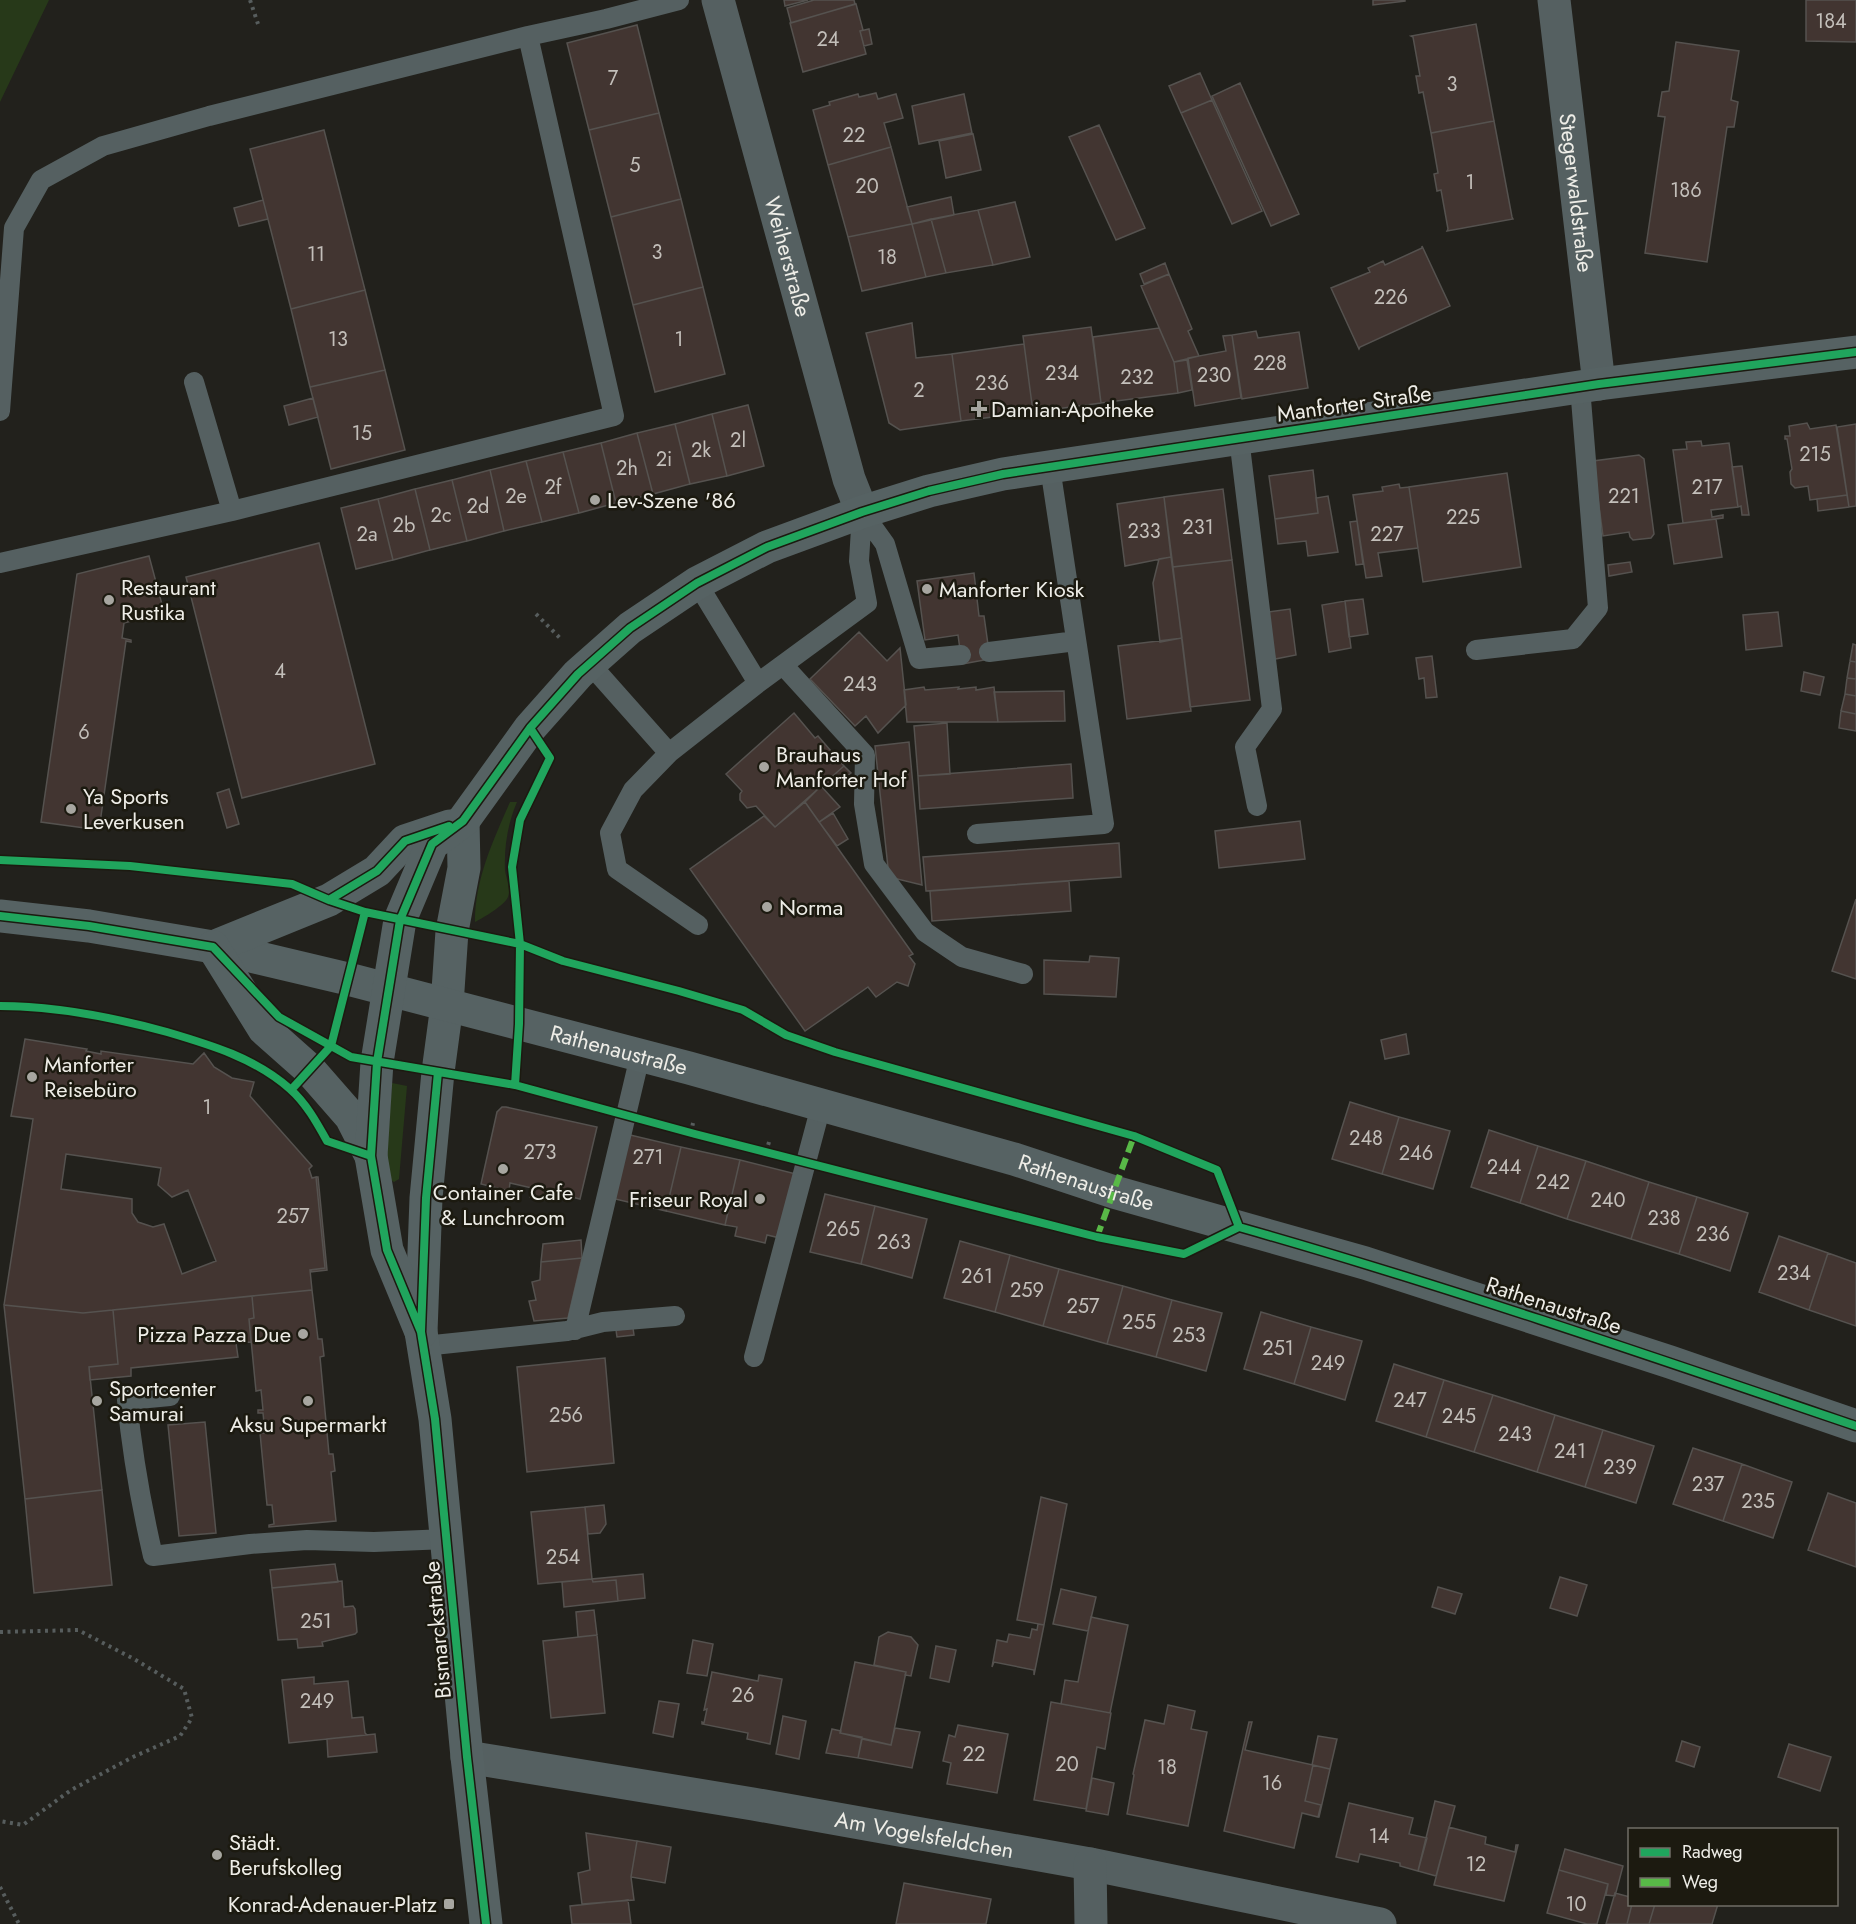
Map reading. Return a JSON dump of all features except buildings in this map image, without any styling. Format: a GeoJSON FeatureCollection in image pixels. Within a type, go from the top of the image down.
{"type":"FeatureCollection","features":[{"type":"Feature","properties":{"kind":"main road","name":"Manforter Straße"},"geometry":{"type":"LineString","coordinates":[[862,512],[940,488],[1003,474],[1590,386],[1856,352]]}},
{"type":"Feature","properties":{"kind":"main road"},"geometry":{"type":"LineString","coordinates":[[390,990],[400,920],[432,844],[463,821],[530,728],[578,674],[630,628],[697,583],[767,547],[862,512]]}},
{"type":"Feature","properties":{"kind":"main road"},"geometry":{"type":"LineString","coordinates":[[371,1156],[351,1117],[309,1069],[264,1029],[213,947],[329,900],[377,872],[405,841],[463,821]]}},
{"type":"Feature","properties":{"kind":"main road"},"geometry":{"type":"LineString","coordinates":[[447,1005],[452,930],[464,868],[463,821]]}},
{"type":"Feature","properties":{"kind":"main road","name":"Rathenaustraße"},"geometry":{"type":"LineString","coordinates":[[0,916],[89,926],[213,947],[305,968],[640,1056],[1014,1159],[1114,1192],[1365,1263],[1670,1362],[1856,1426]]}},
{"type":"Feature","properties":{"kind":"main road","name":"Bismarckstraße"},"geometry":{"type":"LineString","coordinates":[[390,990],[377,1062],[371,1156],[387,1250],[423,1339]]}},
{"type":"Feature","properties":{"kind":"main road","name":"Bismarckstraße"},"geometry":{"type":"LineString","coordinates":[[447,1005],[426,1198],[423,1339],[435,1419],[467,1757],[486,1924]]}},
{"type":"Feature","properties":{"kind":"street","name":"Weiherstraße"},"geometry":{"type":"LineString","coordinates":[[718,0],[849,479],[862,512]]}},
{"type":"Feature","properties":{"kind":"street","name":"Stegerwaldstraße"},"geometry":{"type":"LineString","coordinates":[[1554,0],[1590,386]]}},
{"type":"Feature","properties":{"kind":"street","name":"Am Vogelsfeldchen"},"geometry":{"type":"LineString","coordinates":[[467,1757],[753,1804],[1089,1864],[1380,1924]]}},
{"type":"Feature","properties":{"kind":"street"},"geometry":{"type":"LineString","coordinates":[[1089,1864],[1091,1924]]}},
{"type":"Feature","properties":{"kind":"lane"},"geometry":{"type":"LineString","coordinates":[[0,411],[15,228],[41,180],[103,146],[209,116],[679,0]]}},
{"type":"Feature","properties":{"kind":"lane"},"geometry":{"type":"LineString","coordinates":[[0,563],[232,511],[614,416],[528,36]]}},
{"type":"Feature","properties":{"kind":"lane"},"geometry":{"type":"LineString","coordinates":[[194,382],[232,511]]}},
{"type":"Feature","properties":{"kind":"lane"},"geometry":{"type":"LineString","coordinates":[[1476,650],[1573,639],[1598,608],[1590,386]]}},
{"type":"Feature","properties":{"kind":"lane"},"geometry":{"type":"LineString","coordinates":[[1239,438],[1272,709],[1245,747],[1257,806]]}},
{"type":"Feature","properties":{"kind":"lane"},"geometry":{"type":"LineString","coordinates":[[977,834],[1104,824],[1050,467]]}},
{"type":"Feature","properties":{"kind":"lane"},"geometry":{"type":"LineString","coordinates":[[862,512],[885,544],[919,659],[961,655]]}},
{"type":"Feature","properties":{"kind":"lane"},"geometry":{"type":"LineString","coordinates":[[698,925],[617,869],[610,833],[633,790],[669,753],[758,682],[867,603],[859,561],[862,512]]}},
{"type":"Feature","properties":{"kind":"lane"},"geometry":{"type":"LineString","coordinates":[[697,583],[758,682]]}},
{"type":"Feature","properties":{"kind":"lane"},"geometry":{"type":"LineString","coordinates":[[988,652],[1076,641]]}},
{"type":"Feature","properties":{"kind":"lane"},"geometry":{"type":"LineString","coordinates":[[590,664],[669,753]]}},
{"type":"Feature","properties":{"kind":"lane"},"geometry":{"type":"LineString","coordinates":[[783,665],[865,754],[864,804],[874,864],[925,932],[962,957],[1023,975]]}},
{"type":"Feature","properties":{"kind":"lane"},"geometry":{"type":"LineString","coordinates":[[574,1330],[640,1056]]}},
{"type":"Feature","properties":{"kind":"lane"},"geometry":{"type":"LineString","coordinates":[[754,1357],[821,1106]]}},
{"type":"Feature","properties":{"kind":"lane"},"geometry":{"type":"LineString","coordinates":[[423,1339],[574,1330],[603,1322],[675,1316]]}},
{"type":"Feature","properties":{"kind":"lane"},"geometry":{"type":"LineString","coordinates":[[170,1396],[127,1400],[141,1505],[153,1556],[250,1544],[307,1540],[374,1542],[447,1539]]}},
{"type":"Feature","properties":{"kind":"path"},"geometry":{"type":"LineString","coordinates":[[250,0],[258,24]]}},
{"type":"Feature","properties":{"kind":"path"},"geometry":{"type":"LineString","coordinates":[[536,614],[549,628]]}},
{"type":"Feature","properties":{"kind":"path"},"geometry":{"type":"LineString","coordinates":[[910,1074],[911,1068]]}},
{"type":"Feature","properties":{"kind":"path"},"geometry":{"type":"LineString","coordinates":[[691,1133],[693,1124]]}},
{"type":"Feature","properties":{"kind":"path"},"geometry":{"type":"LineString","coordinates":[[766,1152],[769,1142]]}},
{"type":"Feature","properties":{"kind":"path"},"geometry":{"type":"LineString","coordinates":[[0,1632],[78,1630],[134,1659],[184,1689],[192,1718],[180,1736],[133,1757],[71,1790],[23,1825],[0,1821]]}},
{"type":"Feature","properties":{"kind":"path"},"geometry":{"type":"LineString","coordinates":[[0,1887],[19,1924]]}},
{"type":"Feature","properties":{"kind":"green space"},"geometry":{"type":"Polygon","coordinates":[[[0,0],[49,0],[0,102],[0,0]]]}},
{"type":"Feature","properties":{"kind":"green space"},"geometry":{"type":"Polygon","coordinates":[[[510,802],[517,802],[509,826],[505,852],[509,894],[498,907],[475,922],[482,875],[491,846],[510,802]]]}},
{"type":"Feature","properties":{"kind":"green space"},"geometry":{"type":"Polygon","coordinates":[[[392,1083],[407,1086],[399,1179],[394,1182],[389,1179],[387,1153],[392,1083]]]}},
{"type":"Feature","properties":{"kind":"marked path"},"geometry":{"type":"LineString","coordinates":[[1097,1237],[1134,1136]]}},
{"type":"Feature","properties":{"kind":"cycle path"},"geometry":{"type":"LineString","coordinates":[[421,1332],[387,1250],[371,1156],[377,1062],[400,920],[432,844],[463,821],[530,728],[578,674],[630,628],[697,583],[767,547],[862,512],[929,491],[1003,474],[1599,384],[1856,352]]}},
{"type":"Feature","properties":{"kind":"cycle path"},"geometry":{"type":"LineString","coordinates":[[515,1085],[519,1024],[520,944],[512,867],[520,820],[550,758],[530,728]]}},
{"type":"Feature","properties":{"kind":"cycle path"},"geometry":{"type":"LineString","coordinates":[[329,900],[377,871],[405,841],[449,826]]}},
{"type":"Feature","properties":{"kind":"cycle path"},"geometry":{"type":"LineString","coordinates":[[0,860],[130,866],[292,884],[365,912],[520,944],[563,961],[679,991],[743,1010],[786,1035],[835,1052],[1134,1136],[1217,1170],[1239,1227]]}},
{"type":"Feature","properties":{"kind":"cycle path"},"geometry":{"type":"LineString","coordinates":[[291,1090],[331,1046],[365,912]]}},
{"type":"Feature","properties":{"kind":"cycle path"},"geometry":{"type":"LineString","coordinates":[[0,916],[89,926],[213,947],[279,1017],[351,1057],[515,1085],[695,1134],[1097,1237],[1184,1254],[1239,1227]]}},
{"type":"Feature","properties":{"kind":"cycle path"},"geometry":{"type":"LineString","coordinates":[[0,1006],[63,1010],[105,1017],[167,1032],[232,1054],[262,1069],[290,1089],[306,1107],[327,1141],[371,1156]]}},
{"type":"Feature","properties":{"kind":"cycle path"},"geometry":{"type":"LineString","coordinates":[[438,1072],[426,1198],[421,1332],[435,1419],[467,1757],[486,1924]]}},
{"type":"Feature","properties":{"kind":"cycle path"},"geometry":{"type":"LineString","coordinates":[[1239,1227],[1472,1297],[1856,1426]]}},
{"type":"Feature","properties":{"kind":"place","name":"Damian-Apotheke"},"geometry":{"type":"Point","coordinates":[979,409]}},
{"type":"Feature","properties":{"kind":"place","name":"Lev-Szene '86"},"geometry":{"type":"Point","coordinates":[595,500]}},
{"type":"Feature","properties":{"kind":"place","name":"Manforter Kiosk"},"geometry":{"type":"Point","coordinates":[927,589]}},
{"type":"Feature","properties":{"kind":"place","name":"Restaurant Rustika"},"geometry":{"type":"Point","coordinates":[109,600]}},
{"type":"Feature","properties":{"kind":"place","name":"Brauhaus Manforter Hof"},"geometry":{"type":"Point","coordinates":[764,767]}},
{"type":"Feature","properties":{"kind":"place","name":"Ya Sports Leverkusen"},"geometry":{"type":"Point","coordinates":[71,809]}},
{"type":"Feature","properties":{"kind":"place","name":"Norma"},"geometry":{"type":"Point","coordinates":[767,907]}},
{"type":"Feature","properties":{"kind":"place","name":"Manforter Reisebüro"},"geometry":{"type":"Point","coordinates":[32,1077]}},
{"type":"Feature","properties":{"kind":"place","name":"Container Cafe & Lunchroom"},"geometry":{"type":"Point","coordinates":[503,1169]}},
{"type":"Feature","properties":{"kind":"place","name":"Friseur Royal"},"geometry":{"type":"Point","coordinates":[760,1199]}},
{"type":"Feature","properties":{"kind":"place","name":"Pizza Pazza Due"},"geometry":{"type":"Point","coordinates":[303,1334]}},
{"type":"Feature","properties":{"kind":"place","name":"Sportcenter Samurai"},"geometry":{"type":"Point","coordinates":[97,1401]}},
{"type":"Feature","properties":{"kind":"place","name":"Aksu Supermarkt"},"geometry":{"type":"Point","coordinates":[308,1401]}},
{"type":"Feature","properties":{"kind":"place","name":"Städt. Berufskolleg"},"geometry":{"type":"Point","coordinates":[217,1855]}},
{"type":"Feature","properties":{"kind":"place","name":"Konrad-Adenauer-Platz"},"geometry":{"type":"Point","coordinates":[449,1904]}}]}
